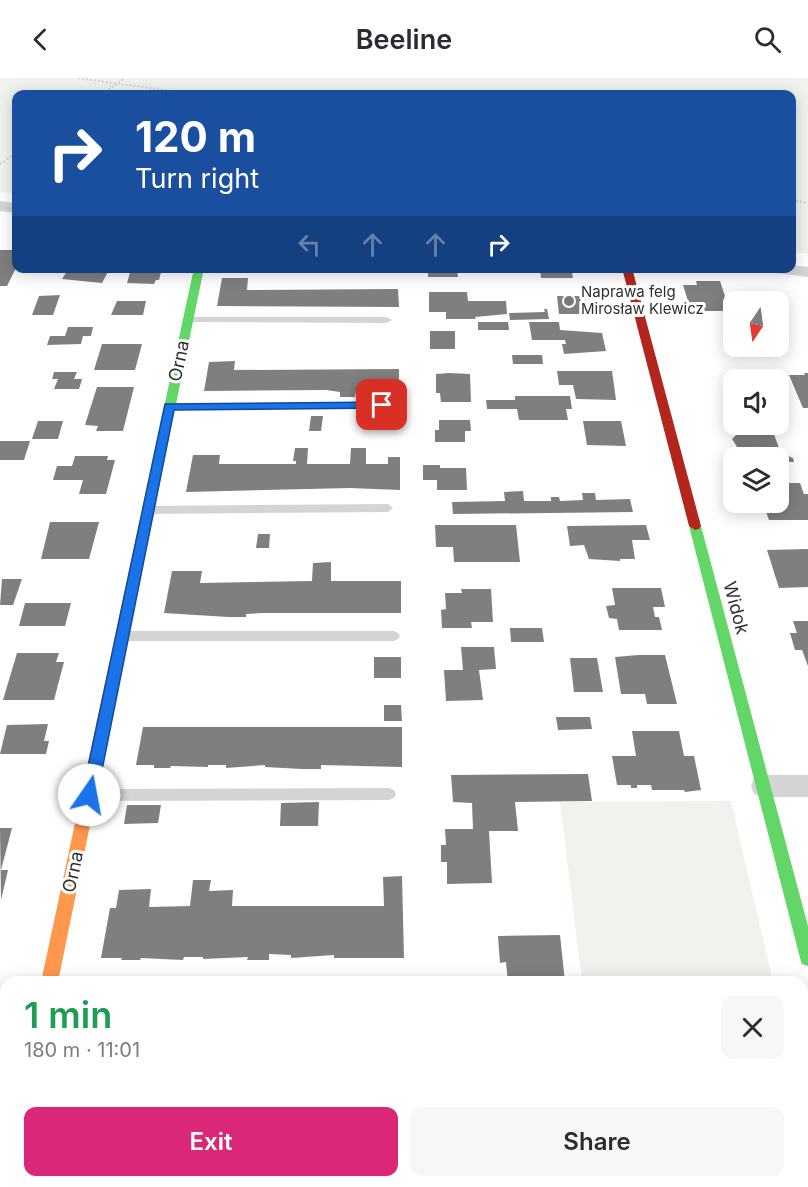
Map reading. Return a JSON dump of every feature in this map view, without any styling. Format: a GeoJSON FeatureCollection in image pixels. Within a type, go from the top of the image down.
{"type":"FeatureCollection","features":[{"type":"Feature","properties":{"kind":"street","name":"Orna"},"geometry":{"type":"LineString","coordinates":[[50,976],[198,273]]}},
{"type":"Feature","properties":{"kind":"street","name":"Widok"},"geometry":{"type":"LineString","coordinates":[[628,273],[808,957]]}},
{"type":"Feature","properties":{"kind":"street"},"geometry":{"type":"LineString","coordinates":[[764,786],[808,786]]}},
{"type":"Feature","properties":{"kind":"lane"},"geometry":{"type":"LineString","coordinates":[[188,320],[387,320]]}},
{"type":"Feature","properties":{"kind":"lane"},"geometry":{"type":"LineString","coordinates":[[169,406],[382,405]]}},
{"type":"Feature","properties":{"kind":"lane"},"geometry":{"type":"LineString","coordinates":[[148,510],[388,508]]}},
{"type":"Feature","properties":{"kind":"lane"},"geometry":{"type":"LineString","coordinates":[[122,636],[394,636]]}},
{"type":"Feature","properties":{"kind":"lane"},"geometry":{"type":"LineString","coordinates":[[89,795],[389,794]]}},
{"type":"Feature","properties":{"kind":"path"},"geometry":{"type":"LineString","coordinates":[[78,78],[162,90]]}},
{"type":"Feature","properties":{"kind":"path"},"geometry":{"type":"LineString","coordinates":[[108,90],[125,78]]}},
{"type":"Feature","properties":{"kind":"shaded area"},"geometry":{"type":"Polygon","coordinates":[[[0,78],[808,78],[808,254],[796,252],[796,90],[12,90],[12,193],[0,192],[0,78]]]}},
{"type":"Feature","properties":{"kind":"shaded area"},"geometry":{"type":"Polygon","coordinates":[[[731,801],[772,976],[581,976],[560,802],[731,801]]]}},
{"type":"Feature","properties":{"kind":"building"},"geometry":{"type":"Polygon","coordinates":[[[0,250],[12,250],[14,273],[7,286],[0,286],[0,250]]]}},
{"type":"Feature","properties":{"kind":"building"},"geometry":{"type":"Polygon","coordinates":[[[66,273],[107,273],[102,283],[62,279],[66,273]]]}},
{"type":"Feature","properties":{"kind":"building"},"geometry":{"type":"Polygon","coordinates":[[[130,273],[161,273],[159,280],[156,280],[154,284],[127,283],[130,273]]]}},
{"type":"Feature","properties":{"kind":"building"},"geometry":{"type":"Polygon","coordinates":[[[428,273],[458,273],[458,277],[428,277],[428,273]]]}},
{"type":"Feature","properties":{"kind":"building"},"geometry":{"type":"Polygon","coordinates":[[[540,273],[572,273],[573,278],[541,278],[540,273]]]}},
{"type":"Feature","properties":{"kind":"building"},"geometry":{"type":"Polygon","coordinates":[[[222,278],[248,278],[247,290],[398,289],[399,307],[217,306],[222,278]]]}},
{"type":"Feature","properties":{"kind":"building"},"geometry":{"type":"Polygon","coordinates":[[[696,281],[720,281],[723,291],[723,311],[691,311],[683,285],[697,285],[696,281]]]}},
{"type":"Feature","properties":{"kind":"building"},"geometry":{"type":"Polygon","coordinates":[[[429,292],[467,292],[468,301],[506,301],[507,314],[475,317],[476,319],[446,319],[446,312],[429,312],[429,292]]]}},
{"type":"Feature","properties":{"kind":"building"},"geometry":{"type":"Polygon","coordinates":[[[60,295],[53,315],[32,315],[39,296],[60,295]]]}},
{"type":"Feature","properties":{"kind":"building"},"geometry":{"type":"Polygon","coordinates":[[[557,296],[585,296],[588,310],[583,310],[584,314],[559,314],[557,296]]]}},
{"type":"Feature","properties":{"kind":"building"},"geometry":{"type":"Polygon","coordinates":[[[117,301],[146,301],[143,315],[111,315],[117,301]]]}},
{"type":"Feature","properties":{"kind":"building"},"geometry":{"type":"Polygon","coordinates":[[[544,309],[547,309],[549,319],[510,320],[509,313],[545,312],[544,309]]]}},
{"type":"Feature","properties":{"kind":"building"},"geometry":{"type":"Polygon","coordinates":[[[478,322],[508,322],[509,330],[478,330],[478,322]]]}},
{"type":"Feature","properties":{"kind":"building"},"geometry":{"type":"Polygon","coordinates":[[[529,322],[559,322],[560,330],[602,333],[606,351],[564,354],[562,344],[566,344],[565,340],[532,340],[529,322]]]}},
{"type":"Feature","properties":{"kind":"building"},"geometry":{"type":"Polygon","coordinates":[[[68,327],[93,327],[91,336],[83,336],[81,344],[47,345],[50,336],[65,336],[68,327]]]}},
{"type":"Feature","properties":{"kind":"building"},"geometry":{"type":"Polygon","coordinates":[[[430,331],[455,331],[455,349],[430,349],[430,331]]]}},
{"type":"Feature","properties":{"kind":"building"},"geometry":{"type":"Polygon","coordinates":[[[102,344],[142,344],[135,370],[94,370],[102,344]]]}},
{"type":"Feature","properties":{"kind":"building"},"geometry":{"type":"Polygon","coordinates":[[[512,355],[542,355],[543,364],[513,364],[512,355]]]}},
{"type":"Feature","properties":{"kind":"building"},"geometry":{"type":"Polygon","coordinates":[[[235,361],[234,370],[399,369],[399,391],[356,391],[355,397],[340,397],[340,392],[326,390],[204,391],[209,362],[235,361]]]}},
{"type":"Feature","properties":{"kind":"building"},"geometry":{"type":"Polygon","coordinates":[[[557,371],[612,371],[616,400],[576,399],[573,385],[559,385],[557,371]]]}},
{"type":"Feature","properties":{"kind":"building"},"geometry":{"type":"Polygon","coordinates":[[[54,372],[77,372],[74,379],[82,379],[79,389],[54,389],[58,379],[52,379],[54,372]]]}},
{"type":"Feature","properties":{"kind":"building"},"geometry":{"type":"Polygon","coordinates":[[[804,373],[808,373],[808,408],[803,408],[789,375],[805,375],[804,373]]]}},
{"type":"Feature","properties":{"kind":"building"},"geometry":{"type":"Polygon","coordinates":[[[436,374],[470,374],[471,402],[441,402],[440,393],[436,393],[436,374]]]}},
{"type":"Feature","properties":{"kind":"building"},"geometry":{"type":"Polygon","coordinates":[[[97,387],[134,387],[123,431],[96,431],[98,426],[85,425],[97,387]]]}},
{"type":"Feature","properties":{"kind":"building"},"geometry":{"type":"Polygon","coordinates":[[[515,396],[570,396],[572,409],[566,409],[568,420],[519,420],[517,409],[487,409],[486,400],[515,400],[515,396]]]}},
{"type":"Feature","properties":{"kind":"building"},"geometry":{"type":"Polygon","coordinates":[[[311,416],[323,416],[321,431],[309,431],[311,416]]]}},
{"type":"Feature","properties":{"kind":"building"},"geometry":{"type":"Polygon","coordinates":[[[439,420],[470,420],[471,431],[465,431],[465,442],[435,442],[435,430],[439,430],[439,420]]]}},
{"type":"Feature","properties":{"kind":"building"},"geometry":{"type":"Polygon","coordinates":[[[38,421],[63,421],[58,439],[32,439],[38,421]]]}},
{"type":"Feature","properties":{"kind":"building"},"geometry":{"type":"Polygon","coordinates":[[[583,421],[621,421],[626,446],[587,445],[583,421]]]}},
{"type":"Feature","properties":{"kind":"building"},"geometry":{"type":"Polygon","coordinates":[[[736,435],[774,435],[779,447],[737,447],[732,439],[736,435]]]}},
{"type":"Feature","properties":{"kind":"building"},"geometry":{"type":"Polygon","coordinates":[[[0,441],[30,441],[24,460],[0,460],[0,441]]]}},
{"type":"Feature","properties":{"kind":"building"},"geometry":{"type":"Polygon","coordinates":[[[295,448],[308,448],[307,464],[350,464],[351,448],[366,448],[366,464],[388,464],[388,457],[400,457],[400,490],[350,488],[186,492],[193,455],[220,455],[219,464],[296,464],[296,461],[293,461],[295,448]]]}},
{"type":"Feature","properties":{"kind":"building"},"geometry":{"type":"Polygon","coordinates":[[[75,456],[108,456],[107,460],[115,460],[106,494],[79,494],[83,480],[53,480],[57,466],[72,466],[75,456]]]}},
{"type":"Feature","properties":{"kind":"building"},"geometry":{"type":"Polygon","coordinates":[[[423,465],[440,465],[440,468],[466,468],[467,490],[437,490],[437,480],[423,480],[423,465]]]}},
{"type":"Feature","properties":{"kind":"building"},"geometry":{"type":"Polygon","coordinates":[[[789,483],[800,483],[804,494],[808,494],[808,520],[769,520],[766,513],[789,513],[789,483]]]}},
{"type":"Feature","properties":{"kind":"building"},"geometry":{"type":"Polygon","coordinates":[[[523,491],[524,501],[551,501],[551,497],[559,497],[560,501],[583,500],[582,493],[595,493],[596,500],[630,499],[633,512],[453,514],[452,502],[505,501],[504,492],[523,491]]]}},
{"type":"Feature","properties":{"kind":"building"},"geometry":{"type":"Polygon","coordinates":[[[50,522],[99,522],[89,559],[41,559],[50,522]]]}},
{"type":"Feature","properties":{"kind":"building"},"geometry":{"type":"Polygon","coordinates":[[[435,525],[516,525],[520,562],[454,562],[453,547],[436,547],[435,525]]]}},
{"type":"Feature","properties":{"kind":"building"},"geometry":{"type":"Polygon","coordinates":[[[646,525],[650,540],[632,540],[635,559],[620,559],[620,561],[589,559],[584,545],[570,546],[567,526],[646,525]]]}},
{"type":"Feature","properties":{"kind":"building"},"geometry":{"type":"Polygon","coordinates":[[[258,534],[270,534],[269,548],[256,548],[258,534]]]}},
{"type":"Feature","properties":{"kind":"building"},"geometry":{"type":"Polygon","coordinates":[[[808,549],[808,587],[779,588],[767,550],[808,549]]]}},
{"type":"Feature","properties":{"kind":"building"},"geometry":{"type":"Polygon","coordinates":[[[331,562],[331,581],[401,581],[401,613],[262,613],[246,614],[246,617],[228,617],[164,613],[172,571],[202,571],[200,583],[312,581],[313,563],[331,562]]]}},
{"type":"Feature","properties":{"kind":"building"},"geometry":{"type":"Polygon","coordinates":[[[2,579],[22,579],[13,605],[0,605],[2,579]]]}},
{"type":"Feature","properties":{"kind":"building"},"geometry":{"type":"Polygon","coordinates":[[[612,588],[661,588],[665,607],[653,607],[655,617],[659,617],[662,630],[619,630],[617,619],[609,618],[606,606],[615,605],[612,588]]]}},
{"type":"Feature","properties":{"kind":"building"},"geometry":{"type":"Polygon","coordinates":[[[461,589],[491,589],[493,622],[471,622],[472,628],[442,628],[441,610],[446,609],[445,593],[462,593],[461,589]]]}},
{"type":"Feature","properties":{"kind":"building"},"geometry":{"type":"Polygon","coordinates":[[[25,603],[71,603],[65,626],[19,626],[25,603]]]}},
{"type":"Feature","properties":{"kind":"building"},"geometry":{"type":"Polygon","coordinates":[[[793,621],[808,621],[808,666],[802,650],[795,650],[790,633],[797,633],[793,621]]]}},
{"type":"Feature","properties":{"kind":"building"},"geometry":{"type":"Polygon","coordinates":[[[510,628],[542,628],[544,642],[511,642],[510,628]]]}},
{"type":"Feature","properties":{"kind":"building"},"geometry":{"type":"Polygon","coordinates":[[[461,647],[494,647],[496,669],[479,670],[483,700],[446,701],[444,670],[463,670],[461,647]]]}},
{"type":"Feature","properties":{"kind":"building"},"geometry":{"type":"Polygon","coordinates":[[[17,653],[59,653],[56,662],[64,662],[54,700],[3,700],[17,653]]]}},
{"type":"Feature","properties":{"kind":"building"},"geometry":{"type":"Polygon","coordinates":[[[665,655],[677,704],[647,704],[645,694],[621,694],[615,657],[665,655]]]}},
{"type":"Feature","properties":{"kind":"building"},"geometry":{"type":"Polygon","coordinates":[[[374,657],[401,657],[401,678],[374,678],[374,657]]]}},
{"type":"Feature","properties":{"kind":"building"},"geometry":{"type":"Polygon","coordinates":[[[570,658],[597,658],[603,692],[574,692],[570,658]]]}},
{"type":"Feature","properties":{"kind":"building"},"geometry":{"type":"Polygon","coordinates":[[[384,705],[401,705],[402,721],[384,721],[384,705]]]}},
{"type":"Feature","properties":{"kind":"building"},"geometry":{"type":"Polygon","coordinates":[[[556,717],[590,717],[592,729],[558,730],[556,717]]]}},
{"type":"Feature","properties":{"kind":"building"},"geometry":{"type":"Polygon","coordinates":[[[48,724],[44,741],[49,741],[46,754],[0,754],[7,725],[48,724]]]}},
{"type":"Feature","properties":{"kind":"building"},"geometry":{"type":"Polygon","coordinates":[[[143,727],[402,727],[402,767],[321,765],[321,769],[302,769],[265,767],[265,765],[226,768],[226,765],[208,765],[208,767],[154,768],[154,765],[136,765],[143,727]]]}},
{"type":"Feature","properties":{"kind":"building"},"geometry":{"type":"Polygon","coordinates":[[[632,731],[679,731],[684,756],[694,756],[701,790],[685,792],[684,790],[652,790],[651,785],[637,785],[637,788],[631,788],[631,785],[617,785],[612,756],[636,756],[632,731]]]}},
{"type":"Feature","properties":{"kind":"building"},"geometry":{"type":"Polygon","coordinates":[[[588,774],[592,801],[515,802],[518,831],[489,831],[492,883],[447,884],[447,862],[441,862],[441,845],[446,845],[445,829],[473,829],[472,803],[453,802],[451,775],[588,774]]]}},
{"type":"Feature","properties":{"kind":"building"},"geometry":{"type":"Polygon","coordinates":[[[319,802],[318,826],[280,826],[281,803],[319,802]]]}},
{"type":"Feature","properties":{"kind":"building"},"geometry":{"type":"Polygon","coordinates":[[[127,805],[161,805],[158,823],[124,824],[127,805]]]}},
{"type":"Feature","properties":{"kind":"building"},"geometry":{"type":"Polygon","coordinates":[[[0,828],[12,828],[1,870],[8,870],[1,900],[0,828]]]}},
{"type":"Feature","properties":{"kind":"building"},"geometry":{"type":"Polygon","coordinates":[[[402,876],[404,958],[334,958],[334,955],[291,958],[291,955],[269,954],[269,960],[247,960],[248,957],[203,959],[203,957],[184,957],[183,960],[101,958],[110,908],[116,908],[119,890],[151,889],[149,907],[190,906],[193,880],[211,880],[209,891],[233,890],[232,906],[384,906],[383,877],[402,876]]]}},
{"type":"Feature","properties":{"kind":"building"},"geometry":{"type":"Polygon","coordinates":[[[560,935],[564,976],[507,976],[506,962],[500,963],[498,936],[560,935]]]}},
{"type":"Feature","properties":{"kind":"traffic: fast"},"geometry":{"type":"LineString","coordinates":[[155,477],[198,273]]}},
{"type":"Feature","properties":{"kind":"traffic: fast"},"geometry":{"type":"LineString","coordinates":[[695,526],[808,958]]}},
{"type":"Feature","properties":{"kind":"traffic: slow"},"geometry":{"type":"LineString","coordinates":[[50,976],[155,477]]}},
{"type":"Feature","properties":{"kind":"traffic: jam"},"geometry":{"type":"LineString","coordinates":[[628,273],[695,526]]}},
{"type":"Feature","properties":{"kind":"place","name":"Naprawa felg Mirosław Klewicz"},"geometry":{"type":"Point","coordinates":[569,301]}},
{"type":"Feature","properties":{"kind":"route"},"geometry":{"type":"LineString","coordinates":[[89,795],[169,406],[382,405]]}}]}
